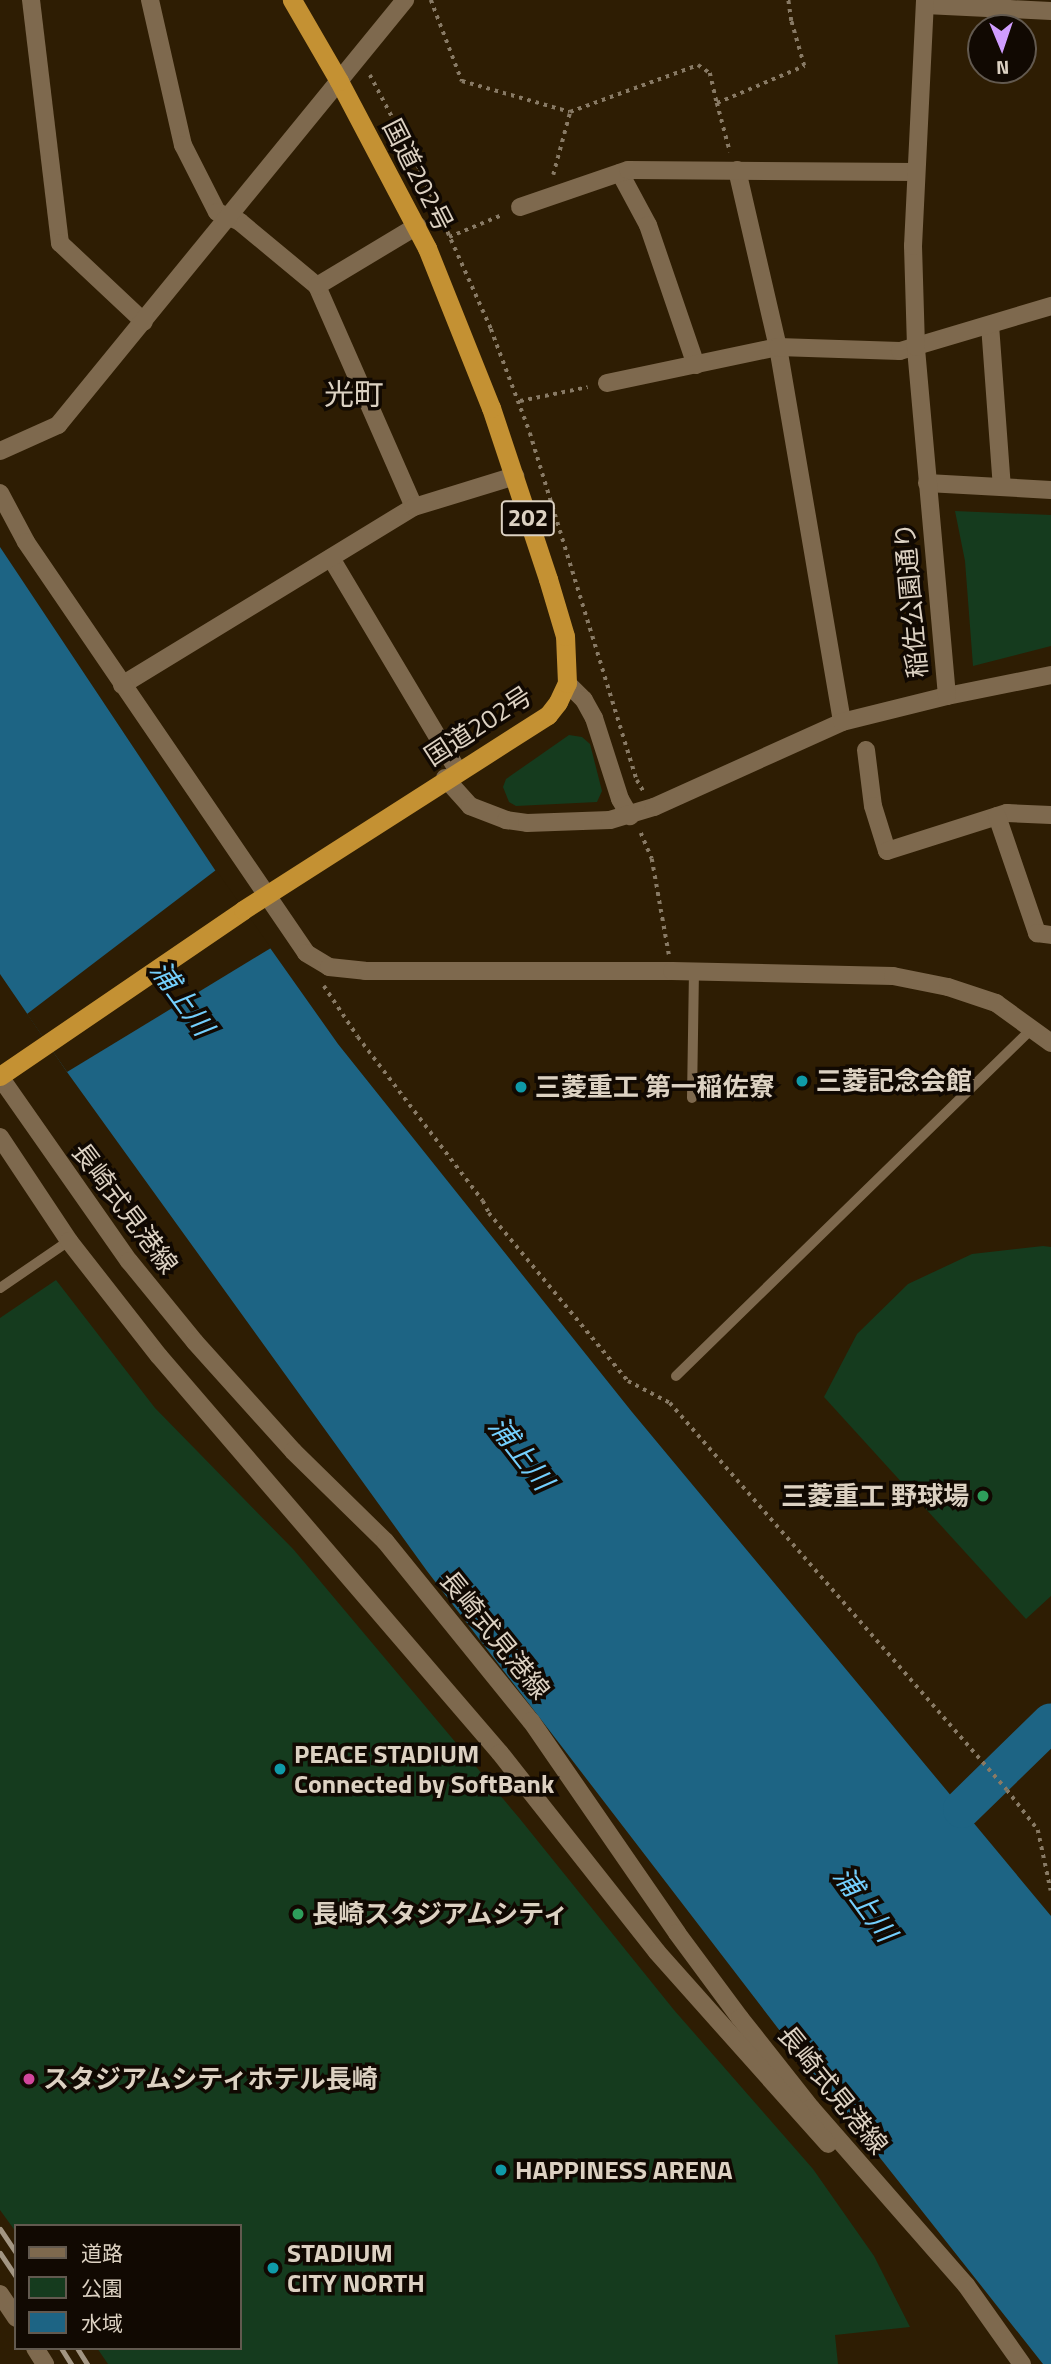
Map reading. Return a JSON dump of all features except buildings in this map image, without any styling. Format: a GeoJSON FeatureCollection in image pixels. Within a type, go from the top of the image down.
{"type":"FeatureCollection","features":[{"type":"Feature","properties":{"kind":"highway","name":"国道202号"},"geometry":{"type":"LineString","coordinates":[[0,1076],[46,1041],[243,910],[548,715],[567,683],[565,636],[491,408],[417,226],[292,0]]}},
{"type":"Feature","properties":{"kind":"street"},"geometry":{"type":"LineString","coordinates":[[31,0],[60,243],[144,322]]}},
{"type":"Feature","properties":{"kind":"street"},"geometry":{"type":"LineString","coordinates":[[150,0],[183,145],[217,212],[240,222],[317,286],[414,508]]}},
{"type":"Feature","properties":{"kind":"street"},"geometry":{"type":"LineString","coordinates":[[0,451],[58,425],[405,0]]}},
{"type":"Feature","properties":{"kind":"street"},"geometry":{"type":"LineString","coordinates":[[925,3],[1051,11]]}},
{"type":"Feature","properties":{"kind":"street","name":"稲佐公園通り"},"geometry":{"type":"LineString","coordinates":[[331,558],[470,806],[506,820],[571,823],[630,816],[842,722],[947,696],[916,347],[913,246],[925,3]]}},
{"type":"Feature","properties":{"kind":"street"},"geometry":{"type":"LineString","coordinates":[[520,207],[628,170],[916,172]]}},
{"type":"Feature","properties":{"kind":"street"},"geometry":{"type":"LineString","coordinates":[[737,170],[778,347],[842,722]]}},
{"type":"Feature","properties":{"kind":"street"},"geometry":{"type":"LineString","coordinates":[[620,173],[648,225],[696,365]]}},
{"type":"Feature","properties":{"kind":"street"},"geometry":{"type":"LineString","coordinates":[[317,286],[417,226]]}},
{"type":"Feature","properties":{"kind":"street"},"geometry":{"type":"LineString","coordinates":[[607,383],[778,347],[900,351],[1051,306]]}},
{"type":"Feature","properties":{"kind":"street"},"geometry":{"type":"LineString","coordinates":[[990,325],[1002,487]]}},
{"type":"Feature","properties":{"kind":"street"},"geometry":{"type":"LineString","coordinates":[[122,685],[414,508],[515,476]]}},
{"type":"Feature","properties":{"kind":"street"},"geometry":{"type":"LineString","coordinates":[[927,483],[1051,490]]}},
{"type":"Feature","properties":{"kind":"street"},"geometry":{"type":"LineString","coordinates":[[0,493],[26,542],[306,953],[329,967],[365,971],[672,971],[893,976],[948,986],[996,1003],[1051,1043]]}},
{"type":"Feature","properties":{"kind":"street"},"geometry":{"type":"LineString","coordinates":[[947,696],[1051,675]]}},
{"type":"Feature","properties":{"kind":"street"},"geometry":{"type":"LineString","coordinates":[[567,683],[584,700],[594,718],[620,799],[630,816]]}},
{"type":"Feature","properties":{"kind":"street"},"geometry":{"type":"LineString","coordinates":[[866,750],[873,806],[887,851],[1007,813],[1051,815]]}},
{"type":"Feature","properties":{"kind":"street"},"geometry":{"type":"LineString","coordinates":[[997,816],[1037,933],[1051,935]]}},
{"type":"Feature","properties":{"kind":"street","name":"長崎式見港線"},"geometry":{"type":"LineString","coordinates":[[0,1076],[115,1241],[195,1342],[293,1451],[385,1541],[531,1721],[677,1933],[740,2018],[811,2108],[966,2285],[1022,2364]]}},
{"type":"Feature","properties":{"kind":"street","name":"長崎式見港線"},"geometry":{"type":"LineString","coordinates":[[0,1137],[69,1241],[159,1356],[500,1753],[657,1952],[809,2124],[989,2305],[1033,2364]]}},
{"type":"Feature","properties":{"kind":"street"},"geometry":{"type":"LineString","coordinates":[[0,2294],[14,2315]]}},
{"type":"Feature","properties":{"kind":"lane"},"geometry":{"type":"LineString","coordinates":[[692,1098],[694,972]]}},
{"type":"Feature","properties":{"kind":"lane"},"geometry":{"type":"LineString","coordinates":[[676,1376],[1032,1028]]}},
{"type":"Feature","properties":{"kind":"lane"},"geometry":{"type":"LineString","coordinates":[[0,1288],[69,1241]]}},
{"type":"Feature","properties":{"kind":"path"},"geometry":{"type":"LineString","coordinates":[[431,0],[462,81],[570,111],[698,65],[710,73],[737,170]]}},
{"type":"Feature","properties":{"kind":"path"},"geometry":{"type":"LineString","coordinates":[[717,103],[804,66],[790,21],[788,0]]}},
{"type":"Feature","properties":{"kind":"path"},"geometry":{"type":"LineString","coordinates":[[547,198],[570,111]]}},
{"type":"Feature","properties":{"kind":"path"},"geometry":{"type":"LineString","coordinates":[[449,237],[520,207]]}},
{"type":"Feature","properties":{"kind":"path"},"geometry":{"type":"LineString","coordinates":[[519,402],[607,383]]}},
{"type":"Feature","properties":{"kind":"path"},"geometry":{"type":"LineString","coordinates":[[630,816],[647,841],[652,859],[672,971]]}},
{"type":"Feature","properties":{"kind":"path"},"geometry":{"type":"LineString","coordinates":[[323,985],[358,1037],[483,1200],[489,1213],[628,1381],[670,1403],[1007,1790],[1038,1830],[1051,1891]]}},
{"type":"Feature","properties":{"kind":"green space"},"geometry":{"type":"Polygon","coordinates":[[[955,511],[1051,515],[1051,646],[973,666],[965,561],[955,511]]]}},
{"type":"Feature","properties":{"kind":"green space"},"geometry":{"type":"Polygon","coordinates":[[[569,735],[582,737],[590,744],[602,791],[597,802],[516,806],[509,802],[503,787],[506,779],[569,735]]]}},
{"type":"Feature","properties":{"kind":"green space","name":"三菱重工 野球場"},"geometry":{"type":"Polygon","coordinates":[[[1051,1247],[1051,1596],[1026,1619],[824,1397],[857,1334],[908,1284],[972,1254],[1051,1247]]]}},
{"type":"Feature","properties":{"kind":"green space","name":"長崎スタジアムシティ"},"geometry":{"type":"Polygon","coordinates":[[[56,1280],[155,1408],[294,1550],[520,1819],[674,2010],[813,2169],[874,2256],[910,2327],[835,2335],[838,2364],[108,2364],[98,2350],[242,2350],[242,2224],[14,2224],[14,2229],[0,2210],[0,1318],[56,1280]]]}},
{"type":"Feature","properties":{"kind":"water","name":"浦上川"},"geometry":{"type":"Polygon","coordinates":[[[0,547],[215,870],[338,1044],[632,1412],[1051,1916],[1051,2364],[1043,2364],[790,2044],[427,1571],[67,1072],[0,974],[0,547]]]}},
{"type":"Feature","properties":{"kind":"pier"},"geometry":{"type":"Polygon","coordinates":[[[216,870],[271,948],[67,1072],[27,1014],[216,870]]]}},
{"type":"Feature","properties":{"kind":"waterway"},"geometry":{"type":"LineString","coordinates":[[962,1809],[1051,1722]]}},
{"type":"Feature","properties":{"kind":"railway"},"geometry":{"type":"LineString","coordinates":[[0,2229],[14,2250]]}},
{"type":"Feature","properties":{"kind":"railway"},"geometry":{"type":"LineString","coordinates":[[0,2253],[14,2274]]}},
{"type":"Feature","properties":{"kind":"railway"},"geometry":{"type":"LineString","coordinates":[[62,2350],[71,2364]]}},
{"type":"Feature","properties":{"kind":"railway"},"geometry":{"type":"LineString","coordinates":[[78,2350],[87,2364]]}},
{"type":"Feature","properties":{"kind":"place","name":"三菱記念会館"},"geometry":{"type":"Point","coordinates":[802,1081]}},
{"type":"Feature","properties":{"kind":"place","name":"三菱重工 第一稲佐寮"},"geometry":{"type":"Point","coordinates":[521,1087]}},
{"type":"Feature","properties":{"kind":"place","name":"三菱重工 野球場"},"geometry":{"type":"Point","coordinates":[983,1496]}},
{"type":"Feature","properties":{"kind":"place","name":"PEACE STADIUM Connected by SoftBank"},"geometry":{"type":"Point","coordinates":[280,1769]}},
{"type":"Feature","properties":{"kind":"place","name":"長崎スタジアムシティ"},"geometry":{"type":"Point","coordinates":[298,1914]}},
{"type":"Feature","properties":{"kind":"place","name":"スタジアムシティホテル長崎"},"geometry":{"type":"Point","coordinates":[29,2079]}},
{"type":"Feature","properties":{"kind":"place","name":"HAPPINESS ARENA"},"geometry":{"type":"Point","coordinates":[501,2170]}},
{"type":"Feature","properties":{"kind":"place","name":"STADIUM CITY NORTH"},"geometry":{"type":"Point","coordinates":[273,2268]}},
{"type":"Feature","properties":{"kind":"district","name":"光町"},"geometry":{"type":"Point","coordinates":[354,394]}}]}
